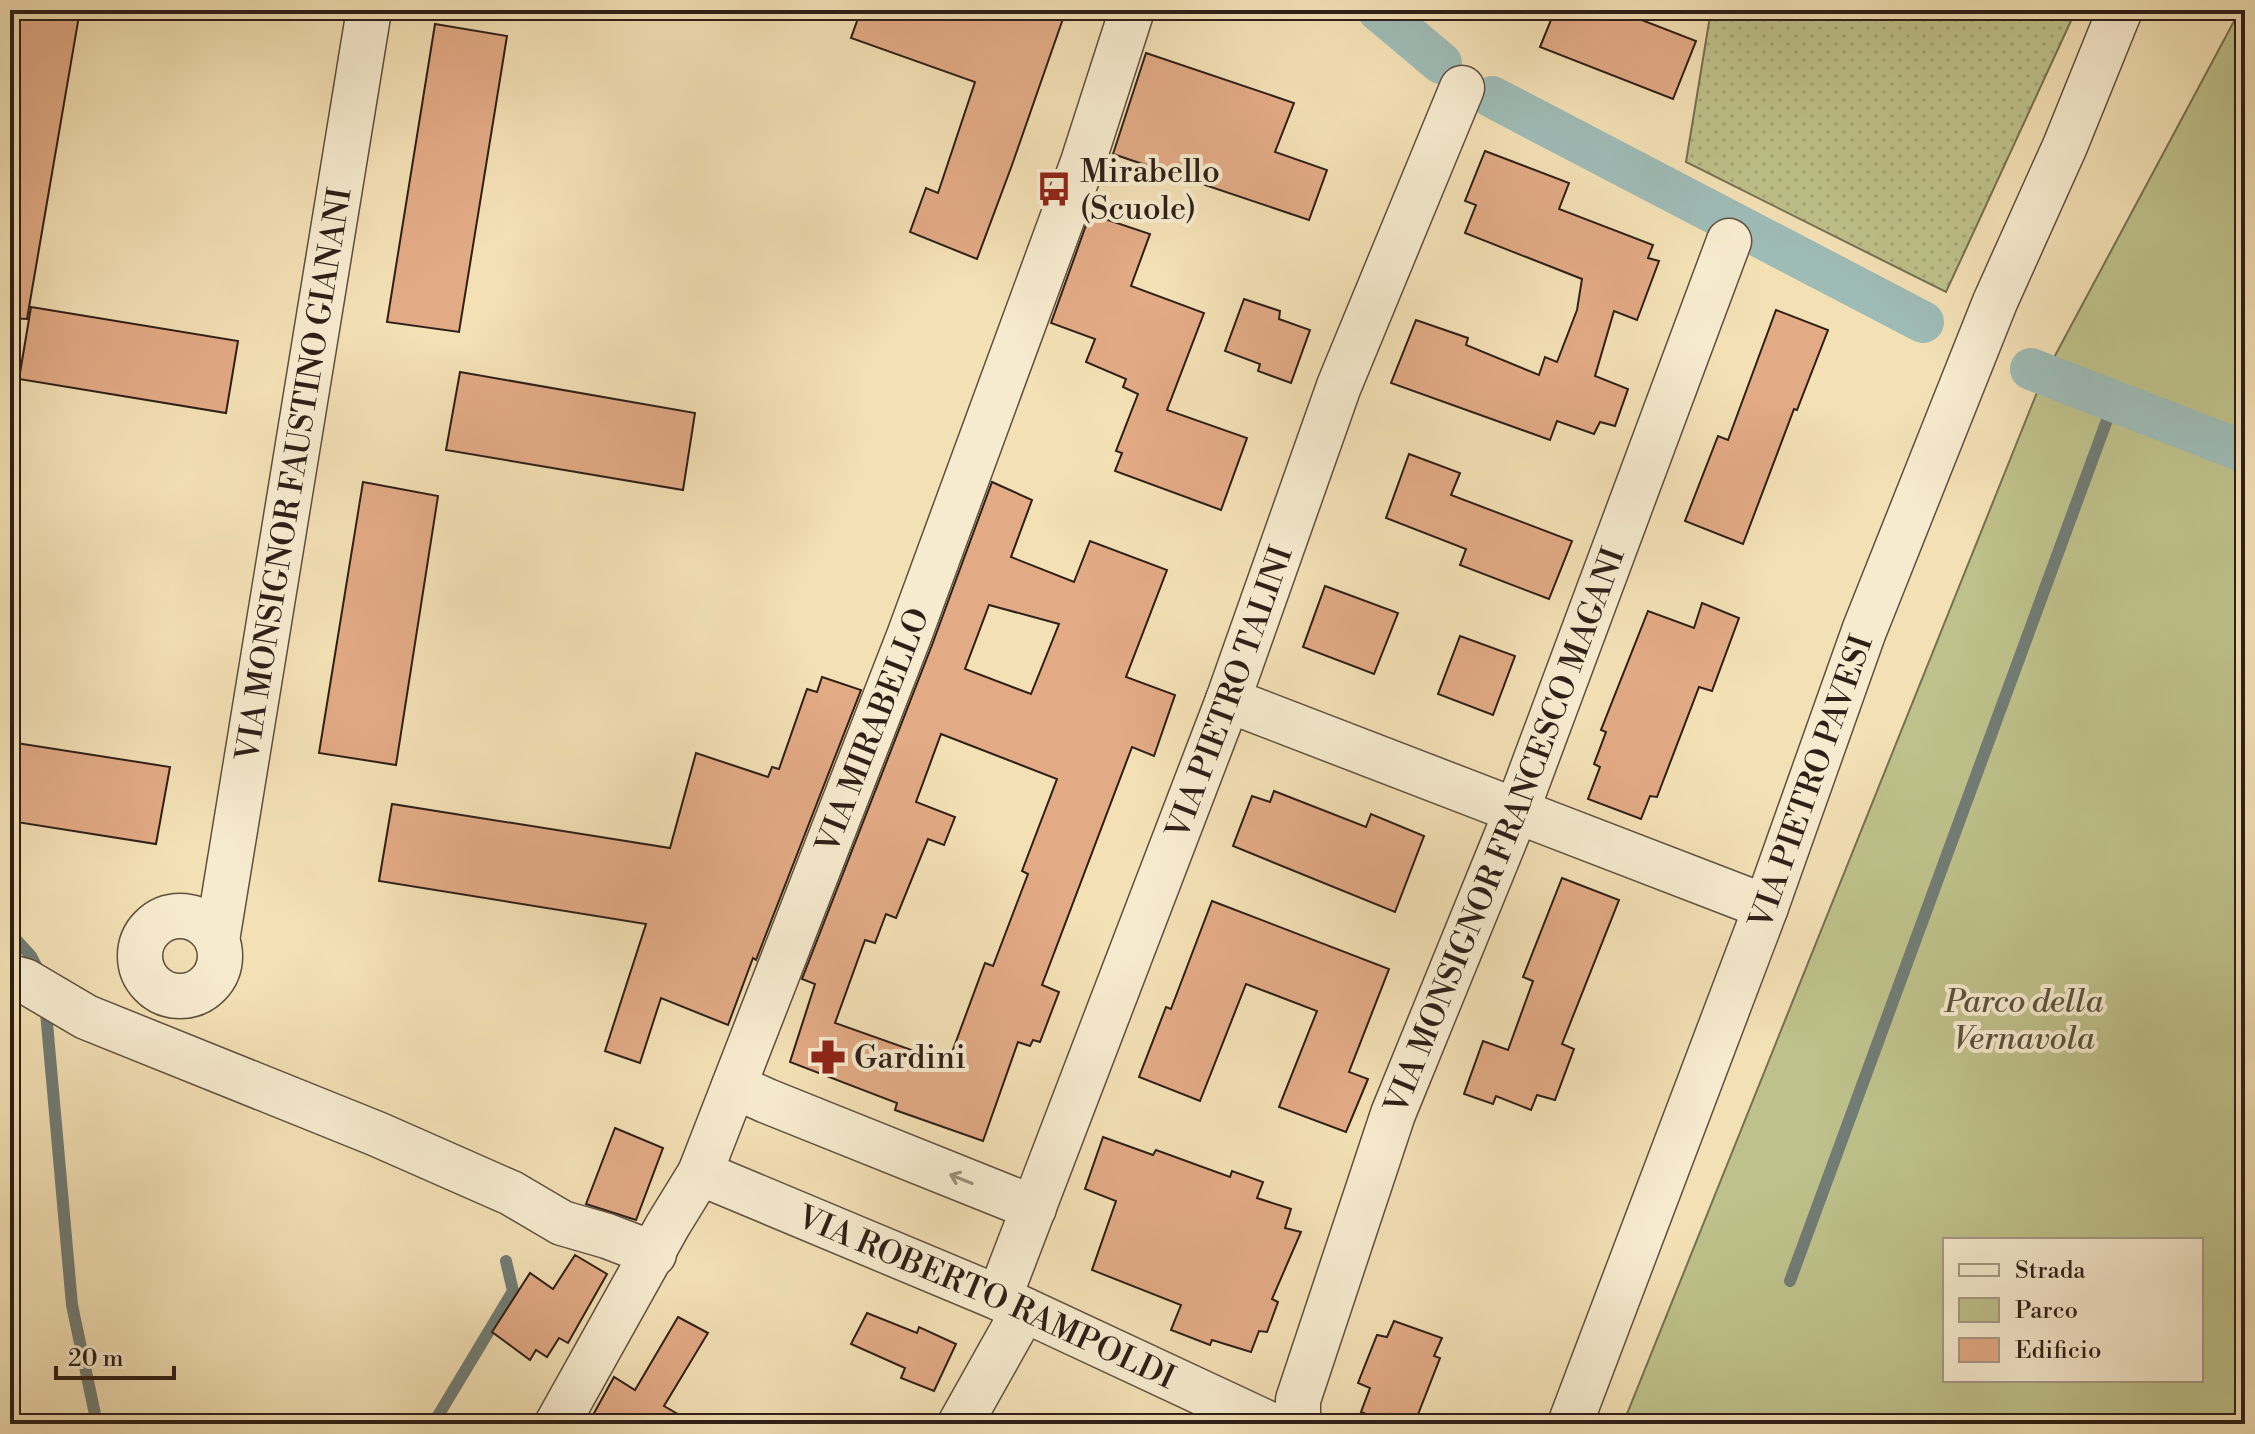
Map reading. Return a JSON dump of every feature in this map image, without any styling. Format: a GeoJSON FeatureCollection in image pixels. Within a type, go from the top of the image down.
{"type":"FeatureCollection","features":[{"type":"Feature","properties":{"kind":"street","name":"VIA MONSIGNOR FAUSTINO GIANANI"},"geometry":{"type":"LineString","coordinates":[[217,940],[369,10]]}},
{"type":"Feature","properties":{"kind":"street","name":"VIA MIRABELLO"},"geometry":{"type":"LineString","coordinates":[[557,1424],[700,1173],[909,636],[1083,162],[1132,10]]}},
{"type":"Feature","properties":{"kind":"street","name":"VIA PIETRO PAVESI"},"geometry":{"type":"LineString","coordinates":[[1570,1424],[1766,907],[1864,631],[1995,302],[2065,146],[2120,10]]}},
{"type":"Feature","properties":{"kind":"street","name":"VIA PIETRO PAVESI"},"geometry":{"type":"LineString","coordinates":[[2065,146],[2137,10]]}},
{"type":"Feature","properties":{"kind":"street","name":"VIA PIETRO TALINI"},"geometry":{"type":"LineString","coordinates":[[960,1424],[1012,1304],[1034,1208],[1228,700],[1339,386],[1462,88]]}},
{"type":"Feature","properties":{"kind":"street","name":"VIA MONSIGNOR FRANCESCO MAGANI"},"geometry":{"type":"LineString","coordinates":[[1298,1424],[1298,1400],[1393,1114],[1517,810],[1729,241]]}},
{"type":"Feature","properties":{"kind":"street"},"geometry":{"type":"LineString","coordinates":[[1228,700],[1766,907]]}},
{"type":"Feature","properties":{"kind":"street"},"geometry":{"type":"LineString","coordinates":[[10,977],[25,981],[86,1017],[390,1140],[511,1193],[562,1223],[654,1254]]}},
{"type":"Feature","properties":{"kind":"street"},"geometry":{"type":"LineString","coordinates":[[734,1086],[1034,1208]]}},
{"type":"Feature","properties":{"kind":"street","name":"VIA ROBERTO RAMPOLDI"},"geometry":{"type":"LineString","coordinates":[[700,1173],[1012,1304],[1269,1424]]}},
{"type":"Feature","properties":{"kind":"green space"},"geometry":{"type":"Polygon","coordinates":[[[1711,10],[2076,10],[1946,292],[1686,162],[1711,10]]]}},
{"type":"Feature","properties":{"kind":"green space","name":"Parco della Vernavola"},"geometry":{"type":"Polygon","coordinates":[[[2240,10],[2245,10],[2245,1424],[1623,1424],[2042,380],[2240,10]]]}},
{"type":"Feature","properties":{"kind":"building"},"geometry":{"type":"Polygon","coordinates":[[[10,10],[80,10],[27,319],[10,318],[10,10]]]}},
{"type":"Feature","properties":{"kind":"building"},"geometry":{"type":"Polygon","coordinates":[[[861,10],[1066,10],[977,259],[910,232],[926,188],[938,193],[975,82],[851,38],[861,10]]]}},
{"type":"Feature","properties":{"kind":"building"},"geometry":{"type":"Polygon","coordinates":[[[1555,10],[1616,10],[1696,41],[1673,99],[1540,47],[1555,10]]]}},
{"type":"Feature","properties":{"kind":"building"},"geometry":{"type":"Polygon","coordinates":[[[435,24],[507,36],[459,332],[387,322],[435,24]]]}},
{"type":"Feature","properties":{"kind":"building"},"geometry":{"type":"Polygon","coordinates":[[[1146,53],[1294,103],[1275,152],[1327,170],[1309,220],[1113,154],[1146,53]]]}},
{"type":"Feature","properties":{"kind":"building"},"geometry":{"type":"Polygon","coordinates":[[[1485,151],[1569,183],[1559,209],[1653,245],[1648,258],[1659,261],[1637,320],[1614,311],[1595,376],[1628,389],[1615,426],[1600,422],[1594,434],[1557,421],[1550,440],[1391,383],[1416,320],[1468,338],[1466,345],[1539,375],[1545,357],[1557,362],[1577,310],[1582,279],[1465,233],[1476,205],[1465,201],[1485,151]]]}},
{"type":"Feature","properties":{"kind":"building"},"geometry":{"type":"Polygon","coordinates":[[[1090,214],[1150,234],[1131,286],[1204,313],[1167,410],[1247,438],[1221,510],[1115,471],[1122,453],[1116,451],[1138,394],[1123,387],[1126,379],[1086,362],[1095,339],[1051,323],[1090,214]]]}},
{"type":"Feature","properties":{"kind":"building"},"geometry":{"type":"Polygon","coordinates":[[[1244,299],[1280,311],[1279,319],[1310,330],[1291,383],[1258,371],[1260,364],[1225,351],[1244,299]]]}},
{"type":"Feature","properties":{"kind":"building"},"geometry":{"type":"Polygon","coordinates":[[[31,307],[238,341],[226,413],[19,379],[31,307]]]}},
{"type":"Feature","properties":{"kind":"building"},"geometry":{"type":"Polygon","coordinates":[[[1776,310],[1828,330],[1797,410],[1794,409],[1743,544],[1685,521],[1718,436],[1728,440],[1776,310]]]}},
{"type":"Feature","properties":{"kind":"building"},"geometry":{"type":"Polygon","coordinates":[[[460,372],[695,413],[683,490],[446,450],[460,372]]]}},
{"type":"Feature","properties":{"kind":"building"},"geometry":{"type":"Polygon","coordinates":[[[1409,454],[1460,473],[1451,495],[1572,541],[1549,599],[1460,565],[1466,549],[1386,518],[1409,454]]]}},
{"type":"Feature","properties":{"kind":"building"},"geometry":{"type":"Polygon","coordinates":[[[363,482],[438,496],[396,765],[319,753],[363,482]]]}},
{"type":"Feature","properties":{"kind":"building"},"geometry":{"type":"Polygon","coordinates":[[[992,482],[1032,500],[1011,557],[1074,582],[1090,541],[1167,570],[1126,677],[1175,695],[1154,756],[1132,747],[1042,985],[1059,992],[1040,1042],[1033,1040],[1030,1046],[1018,1042],[983,1141],[895,1110],[897,1103],[790,1062],[815,984],[802,979],[992,482]],[[989,605],[965,669],[1031,694],[1059,624],[989,605]],[[941,734],[916,802],[955,817],[944,845],[928,839],[896,918],[886,914],[875,943],[865,940],[835,1023],[948,1063],[985,963],[993,966],[1028,874],[1022,871],[1057,779],[941,734]]]}},
{"type":"Feature","properties":{"kind":"building"},"geometry":{"type":"Polygon","coordinates":[[[1325,586],[1398,613],[1374,674],[1303,647],[1325,586]]]}},
{"type":"Feature","properties":{"kind":"building"},"geometry":{"type":"Polygon","coordinates":[[[1702,603],[1739,618],[1712,691],[1699,687],[1657,797],[1650,796],[1641,819],[1588,799],[1600,767],[1594,764],[1606,732],[1601,730],[1648,611],[1694,628],[1702,603]]]}},
{"type":"Feature","properties":{"kind":"building"},"geometry":{"type":"Polygon","coordinates":[[[1460,636],[1515,656],[1493,715],[1438,694],[1460,636]]]}},
{"type":"Feature","properties":{"kind":"building"},"geometry":{"type":"Polygon","coordinates":[[[822,677],[861,690],[728,1025],[661,998],[640,1063],[605,1051],[646,924],[379,881],[392,804],[670,848],[696,753],[768,777],[772,767],[779,769],[807,689],[817,692],[822,677]]]}},
{"type":"Feature","properties":{"kind":"building"},"geometry":{"type":"Polygon","coordinates":[[[10,742],[170,767],[156,844],[10,821],[10,742]]]}},
{"type":"Feature","properties":{"kind":"building"},"geometry":{"type":"Polygon","coordinates":[[[1274,791],[1366,827],[1371,814],[1424,836],[1395,912],[1233,846],[1252,796],[1270,802],[1274,791]]]}},
{"type":"Feature","properties":{"kind":"building"},"geometry":{"type":"Polygon","coordinates":[[[1562,878],[1619,900],[1562,1044],[1574,1049],[1555,1100],[1537,1095],[1531,1110],[1496,1096],[1493,1104],[1464,1094],[1483,1041],[1508,1050],[1533,981],[1523,977],[1562,878]]]}},
{"type":"Feature","properties":{"kind":"building"},"geometry":{"type":"Polygon","coordinates":[[[1212,901],[1389,969],[1349,1072],[1368,1079],[1346,1132],[1279,1107],[1317,1011],[1246,984],[1200,1101],[1139,1077],[1166,1007],[1171,1009],[1212,901]]]}},
{"type":"Feature","properties":{"kind":"building"},"geometry":{"type":"Polygon","coordinates":[[[615,1128],[663,1148],[636,1220],[586,1204],[615,1128]]]}},
{"type":"Feature","properties":{"kind":"building"},"geometry":{"type":"Polygon","coordinates":[[[1103,1137],[1153,1155],[1156,1150],[1230,1177],[1232,1171],[1263,1182],[1257,1198],[1291,1209],[1285,1228],[1301,1232],[1272,1299],[1278,1302],[1267,1332],[1259,1331],[1251,1352],[1212,1340],[1210,1345],[1171,1330],[1181,1305],[1092,1270],[1116,1201],[1085,1189],[1103,1137]]]}},
{"type":"Feature","properties":{"kind":"building"},"geometry":{"type":"Polygon","coordinates":[[[575,1255],[607,1274],[568,1343],[559,1338],[547,1357],[536,1350],[530,1360],[492,1332],[530,1273],[553,1289],[575,1255]]]}},
{"type":"Feature","properties":{"kind":"building"},"geometry":{"type":"Polygon","coordinates":[[[867,1313],[917,1333],[919,1327],[956,1344],[934,1391],[901,1378],[905,1368],[851,1344],[867,1313]]]}},
{"type":"Feature","properties":{"kind":"building"},"geometry":{"type":"Polygon","coordinates":[[[678,1317],[708,1333],[664,1406],[695,1424],[588,1424],[614,1377],[635,1390],[678,1317]]]}},
{"type":"Feature","properties":{"kind":"building"},"geometry":{"type":"Polygon","coordinates":[[[1394,1321],[1442,1338],[1434,1356],[1440,1358],[1415,1422],[1392,1414],[1389,1423],[1361,1412],[1370,1388],[1358,1383],[1377,1335],[1387,1337],[1394,1321]]]}},
{"type":"Feature","properties":{"kind":"waterway"},"geometry":{"type":"LineString","coordinates":[[1378,10],[1441,63]]}},
{"type":"Feature","properties":{"kind":"waterway"},"geometry":{"type":"LineString","coordinates":[[1492,97],[1923,322]]}},
{"type":"Feature","properties":{"kind":"waterway"},"geometry":{"type":"LineString","coordinates":[[2031,369],[2245,452]]}},
{"type":"Feature","properties":{"kind":"waterway"},"geometry":{"type":"LineString","coordinates":[[1790,1281],[2114,401]]}},
{"type":"Feature","properties":{"kind":"waterway"},"geometry":{"type":"LineString","coordinates":[[10,933],[31,956],[41,975]]}},
{"type":"Feature","properties":{"kind":"waterway"},"geometry":{"type":"LineString","coordinates":[[46,1012],[72,1305],[97,1424]]}},
{"type":"Feature","properties":{"kind":"waterway"},"geometry":{"type":"LineString","coordinates":[[433,1424],[513,1291],[506,1261]]}},
{"type":"Feature","properties":{"kind":"place","name":"Mirabello (Scuole)"},"geometry":{"type":"Point","coordinates":[1054,189]}},
{"type":"Feature","properties":{"kind":"place","name":"Gardini"},"geometry":{"type":"Point","coordinates":[828,1057]}}]}
